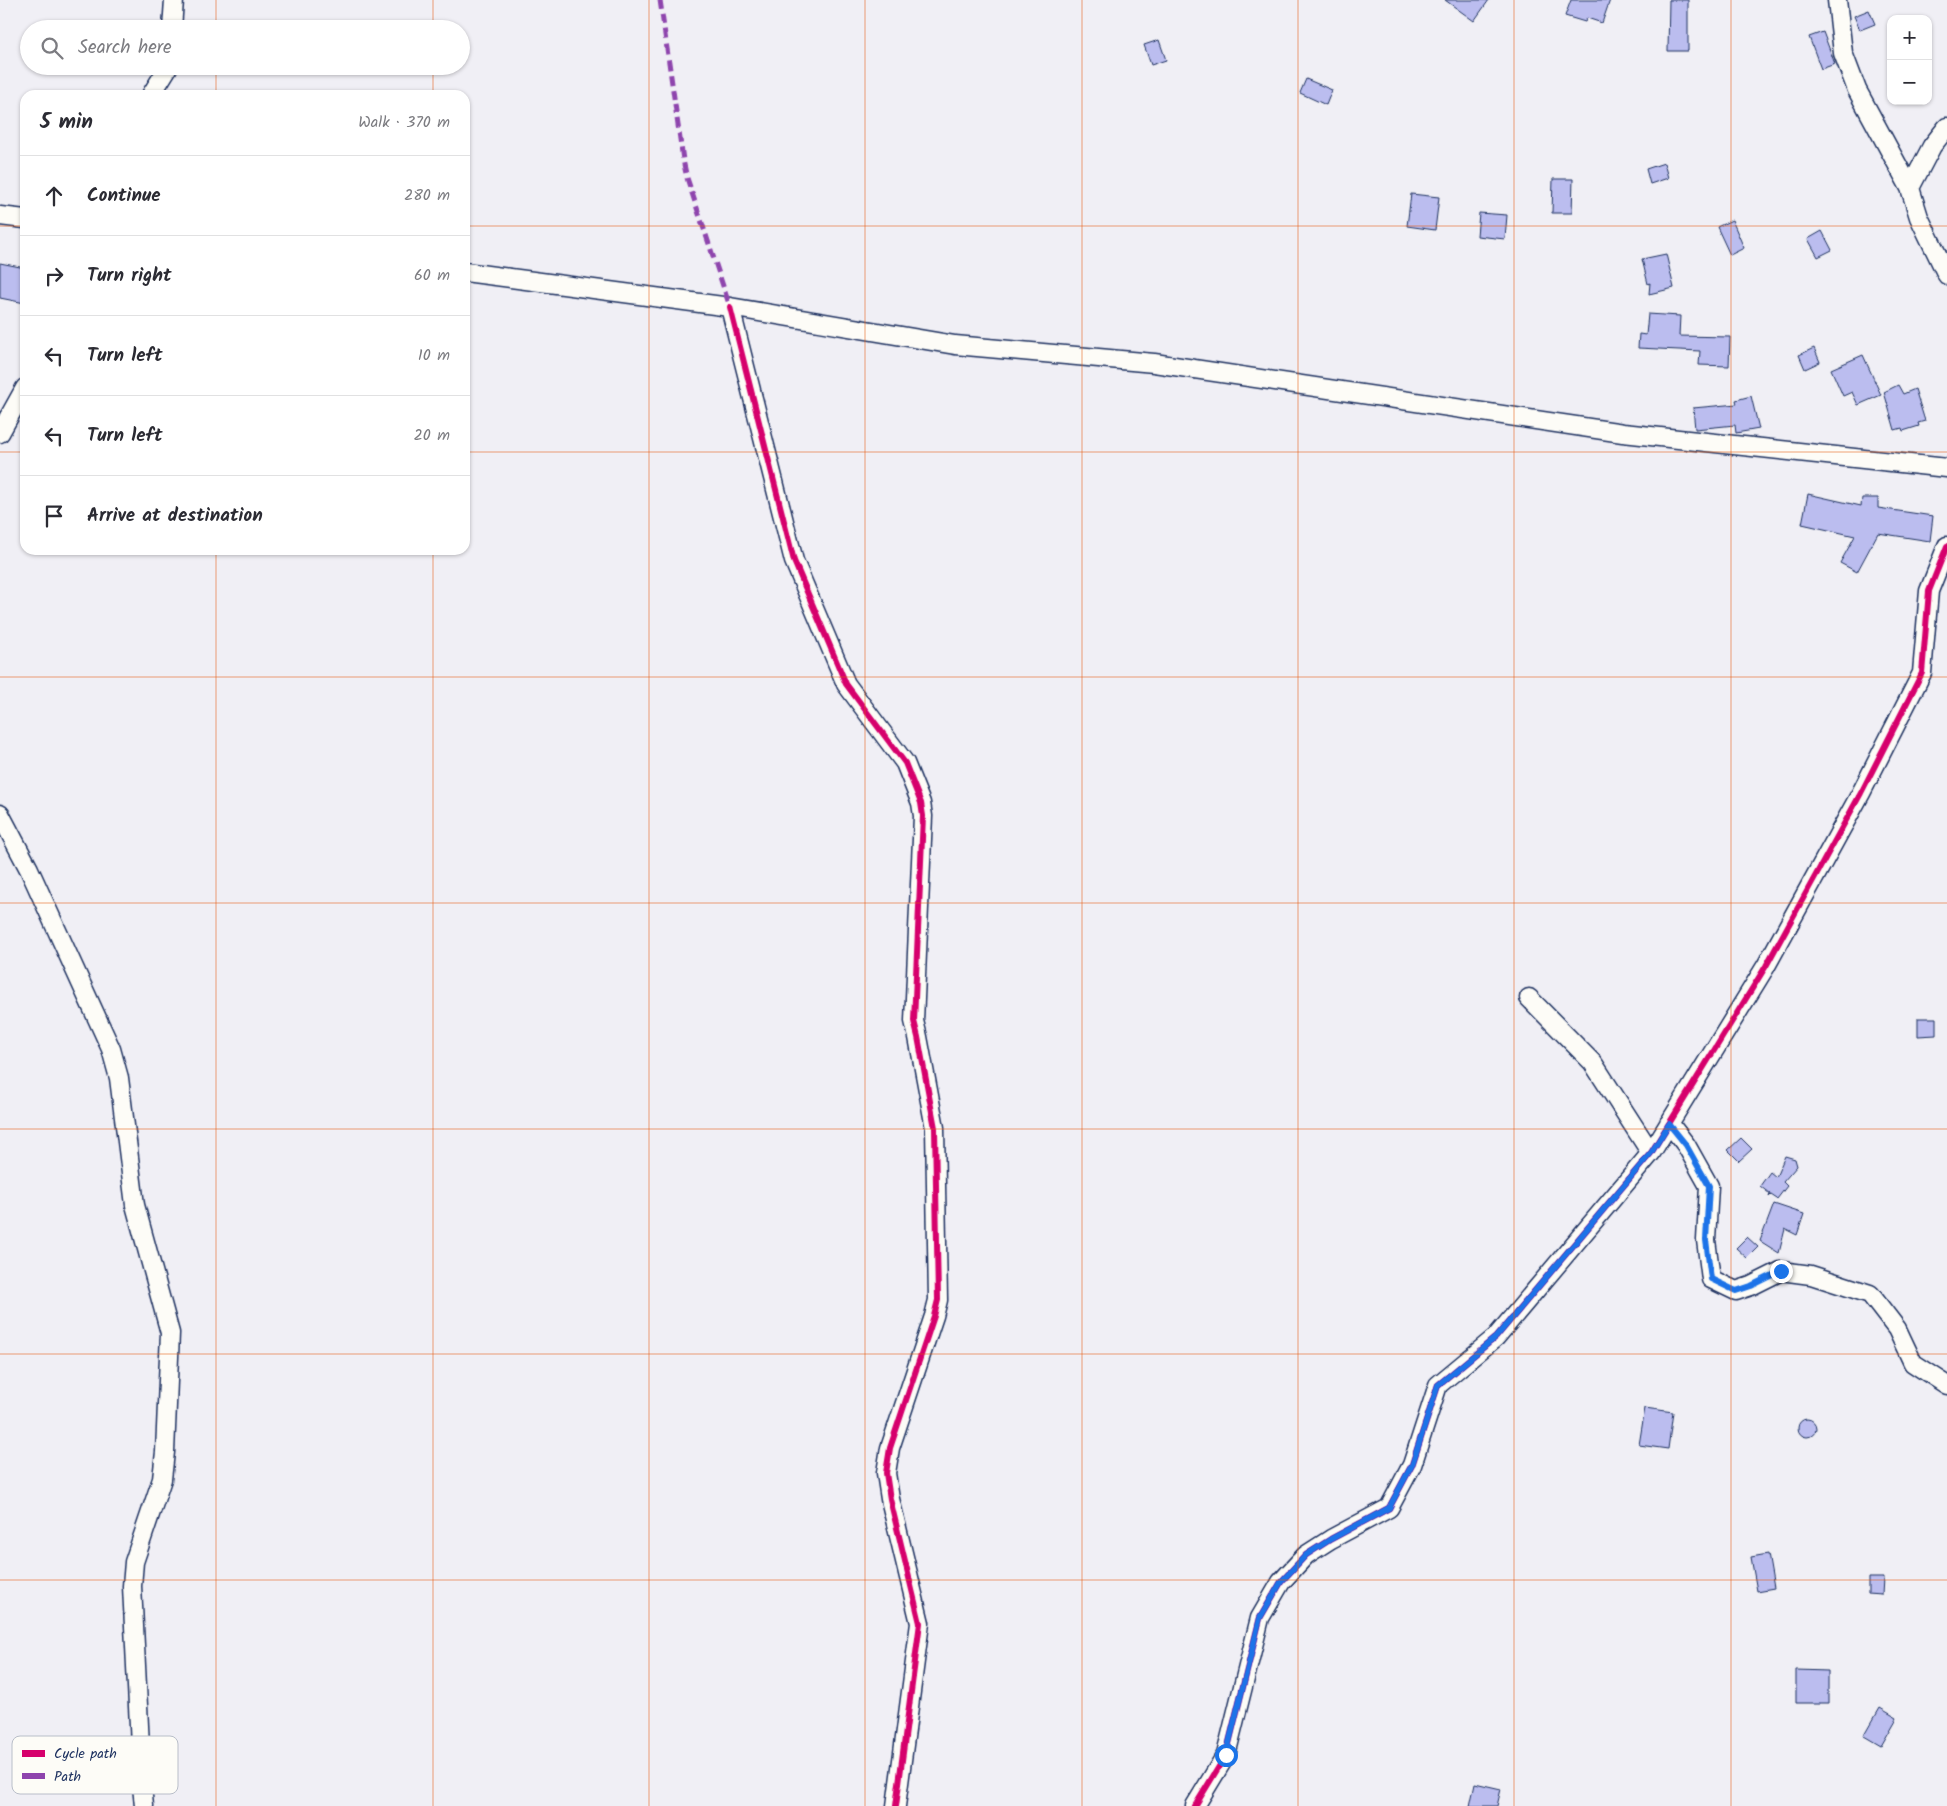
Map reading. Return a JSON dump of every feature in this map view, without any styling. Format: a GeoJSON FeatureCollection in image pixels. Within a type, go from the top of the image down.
{"type":"FeatureCollection","features":[{"type":"Feature","properties":{"kind":"street"},"geometry":{"type":"LineString","coordinates":[[173,20],[174,0]]}},
{"type":"Feature","properties":{"kind":"street"},"geometry":{"type":"LineString","coordinates":[[1837,0],[1843,53],[1857,90],[1910,188],[1920,218],[1947,275]]}},
{"type":"Feature","properties":{"kind":"street"},"geometry":{"type":"LineString","coordinates":[[154,90],[163,75]]}},
{"type":"Feature","properties":{"kind":"street"},"geometry":{"type":"LineString","coordinates":[[1910,188],[1932,146],[1947,127]]}},
{"type":"Feature","properties":{"kind":"street"},"geometry":{"type":"LineString","coordinates":[[0,216],[20,218]]}},
{"type":"Feature","properties":{"kind":"street"},"geometry":{"type":"LineString","coordinates":[[470,273],[730,307],[955,346],[1154,363],[1624,433],[1947,468]]}},
{"type":"Feature","properties":{"kind":"street"},"geometry":{"type":"LineString","coordinates":[[730,307],[794,561],[846,684],[904,763],[922,803],[914,1021],[935,1128],[938,1300],[890,1448],[886,1473],[890,1499],[920,1623],[896,1806]]}},
{"type":"Feature","properties":{"kind":"street"},"geometry":{"type":"LineString","coordinates":[[0,433],[20,397]]}},
{"type":"Feature","properties":{"kind":"street"},"geometry":{"type":"LineString","coordinates":[[1195,1806],[1226,1755],[1260,1618],[1281,1582],[1297,1563],[1314,1550],[1389,1508],[1412,1465],[1438,1385],[1496,1337],[1651,1153],[1766,966],[1912,697],[1922,673],[1929,591],[1947,546]]}},
{"type":"Feature","properties":{"kind":"street"},"geometry":{"type":"LineString","coordinates":[[0,814],[29,869],[111,1049],[120,1078],[135,1205],[170,1333],[165,1452],[162,1479],[134,1562],[132,1586],[140,1736]]}},
{"type":"Feature","properties":{"kind":"street"},"geometry":{"type":"LineString","coordinates":[[1529,998],[1593,1063],[1651,1153]]}},
{"type":"Feature","properties":{"kind":"street"},"geometry":{"type":"LineString","coordinates":[[1669,1124],[1686,1145],[1709,1186],[1706,1240],[1711,1279],[1736,1291],[1751,1286],[1781,1271],[1811,1275],[1870,1294],[1897,1329],[1913,1363],[1947,1386]]}},
{"type":"Feature","properties":{"kind":"building"},"geometry":{"type":"Polygon","coordinates":[[[1445,0],[1489,0],[1474,21],[1445,0]]]}},
{"type":"Feature","properties":{"kind":"building"},"geometry":{"type":"Polygon","coordinates":[[[1571,0],[1610,0],[1602,23],[1587,18],[1585,22],[1565,16],[1571,0]]]}},
{"type":"Feature","properties":{"kind":"building"},"geometry":{"type":"Polygon","coordinates":[[[1669,0],[1688,0],[1688,51],[1668,51],[1669,0]]]}},
{"type":"Feature","properties":{"kind":"building"},"geometry":{"type":"Polygon","coordinates":[[[1869,10],[1875,24],[1860,30],[1854,16],[1869,10]]]}},
{"type":"Feature","properties":{"kind":"building"},"geometry":{"type":"Polygon","coordinates":[[[1823,32],[1835,64],[1821,69],[1809,37],[1823,32]]]}},
{"type":"Feature","properties":{"kind":"building"},"geometry":{"type":"Polygon","coordinates":[[[1159,40],[1166,60],[1151,65],[1144,45],[1159,40]]]}},
{"type":"Feature","properties":{"kind":"building"},"geometry":{"type":"Polygon","coordinates":[[[1306,79],[1332,90],[1326,105],[1300,93],[1306,79]]]}},
{"type":"Feature","properties":{"kind":"building"},"geometry":{"type":"Polygon","coordinates":[[[1664,163],[1668,178],[1650,184],[1646,169],[1664,163]]]}},
{"type":"Feature","properties":{"kind":"building"},"geometry":{"type":"Polygon","coordinates":[[[1553,179],[1573,179],[1572,213],[1552,213],[1553,179]]]}},
{"type":"Feature","properties":{"kind":"building"},"geometry":{"type":"Polygon","coordinates":[[[1411,194],[1439,197],[1435,230],[1407,226],[1411,194]]]}},
{"type":"Feature","properties":{"kind":"building"},"geometry":{"type":"Polygon","coordinates":[[[1479,213],[1507,215],[1505,239],[1477,236],[1479,213]]]}},
{"type":"Feature","properties":{"kind":"building"},"geometry":{"type":"Polygon","coordinates":[[[1732,220],[1744,248],[1730,255],[1717,227],[1732,220]]]}},
{"type":"Feature","properties":{"kind":"building"},"geometry":{"type":"Polygon","coordinates":[[[1822,231],[1832,250],[1818,257],[1808,239],[1822,231]]]}},
{"type":"Feature","properties":{"kind":"building"},"geometry":{"type":"Polygon","coordinates":[[[1666,254],[1674,288],[1649,294],[1650,283],[1648,284],[1642,259],[1666,254]]]}},
{"type":"Feature","properties":{"kind":"building"},"geometry":{"type":"Polygon","coordinates":[[[0,263],[20,267],[20,302],[0,298],[0,263]]]}},
{"type":"Feature","properties":{"kind":"building"},"geometry":{"type":"Polygon","coordinates":[[[1648,314],[1680,316],[1679,336],[1730,337],[1729,366],[1699,365],[1700,351],[1638,348],[1639,334],[1646,335],[1648,314]]]}},
{"type":"Feature","properties":{"kind":"building"},"geometry":{"type":"Polygon","coordinates":[[[1814,348],[1820,362],[1805,369],[1799,355],[1814,348]]]}},
{"type":"Feature","properties":{"kind":"building"},"geometry":{"type":"Polygon","coordinates":[[[1863,355],[1881,395],[1858,405],[1852,392],[1843,396],[1831,369],[1863,355]]]}},
{"type":"Feature","properties":{"kind":"building"},"geometry":{"type":"Polygon","coordinates":[[[1898,385],[1903,394],[1915,389],[1925,421],[1918,423],[1919,426],[1903,431],[1902,428],[1895,430],[1884,392],[1898,385]]]}},
{"type":"Feature","properties":{"kind":"building"},"geometry":{"type":"Polygon","coordinates":[[[1751,396],[1759,429],[1736,433],[1735,425],[1695,429],[1693,408],[1737,404],[1736,400],[1751,396]]]}},
{"type":"Feature","properties":{"kind":"building"},"geometry":{"type":"Polygon","coordinates":[[[1808,494],[1861,506],[1862,498],[1878,498],[1878,508],[1933,516],[1930,541],[1878,533],[1857,572],[1840,563],[1855,536],[1802,524],[1808,494]]]}},
{"type":"Feature","properties":{"kind":"building"},"geometry":{"type":"Polygon","coordinates":[[[1918,1018],[1936,1018],[1936,1035],[1918,1036],[1918,1018]]]}},
{"type":"Feature","properties":{"kind":"building"},"geometry":{"type":"Polygon","coordinates":[[[1741,1138],[1752,1149],[1739,1161],[1728,1150],[1741,1138]]]}},
{"type":"Feature","properties":{"kind":"building"},"geometry":{"type":"Polygon","coordinates":[[[1785,1156],[1795,1159],[1797,1166],[1783,1182],[1787,1186],[1777,1199],[1771,1195],[1769,1197],[1770,1194],[1760,1186],[1770,1172],[1776,1177],[1785,1156]]]}},
{"type":"Feature","properties":{"kind":"building"},"geometry":{"type":"Polygon","coordinates":[[[1774,1204],[1804,1214],[1797,1235],[1785,1229],[1779,1253],[1760,1241],[1774,1204]]]}},
{"type":"Feature","properties":{"kind":"building"},"geometry":{"type":"Polygon","coordinates":[[[1747,1237],[1758,1247],[1747,1258],[1736,1248],[1747,1237]]]}},
{"type":"Feature","properties":{"kind":"building"},"geometry":{"type":"Polygon","coordinates":[[[1645,1408],[1673,1412],[1668,1449],[1639,1445],[1645,1408]]]}},
{"type":"Feature","properties":{"kind":"building"},"geometry":{"type":"Polygon","coordinates":[[[1807,1419],[1813,1422],[1816,1428],[1813,1434],[1807,1437],[1801,1434],[1798,1428],[1801,1422],[1807,1419]]]}},
{"type":"Feature","properties":{"kind":"building"},"geometry":{"type":"Polygon","coordinates":[[[1768,1554],[1774,1588],[1757,1591],[1751,1557],[1768,1554]]]}},
{"type":"Feature","properties":{"kind":"building"},"geometry":{"type":"Polygon","coordinates":[[[1868,1578],[1883,1578],[1882,1595],[1868,1594],[1868,1578]]]}},
{"type":"Feature","properties":{"kind":"building"},"geometry":{"type":"Polygon","coordinates":[[[1796,1670],[1828,1671],[1828,1703],[1796,1703],[1796,1670]]]}},
{"type":"Feature","properties":{"kind":"building"},"geometry":{"type":"Polygon","coordinates":[[[1880,1708],[1897,1718],[1881,1746],[1864,1736],[1880,1708]]]}},
{"type":"Feature","properties":{"kind":"building"},"geometry":{"type":"Polygon","coordinates":[[[1475,1783],[1501,1789],[1497,1806],[1470,1806],[1475,1783]]]}},
{"type":"Feature","properties":{"kind":"marked path"},"geometry":{"type":"LineString","coordinates":[[660,0],[687,178],[730,307]]}},
{"type":"Feature","properties":{"kind":"cycle path"},"geometry":{"type":"LineString","coordinates":[[730,307],[794,561],[846,684],[905,763],[921,803],[923,816],[914,1021],[935,1128],[938,1300],[890,1448],[886,1473],[890,1499],[920,1623],[896,1806]]}},
{"type":"Feature","properties":{"kind":"cycle path"},"geometry":{"type":"LineString","coordinates":[[1195,1806],[1226,1755],[1260,1618],[1281,1582],[1306,1555],[1331,1539],[1389,1508],[1412,1465],[1438,1385],[1496,1337],[1651,1153],[1766,966],[1861,793],[1922,673],[1929,591],[1947,546]]}},
{"type":"Feature","properties":{"kind":"route"},"geometry":{"type":"LineString","coordinates":[[1226,1755],[1260,1618],[1281,1582],[1306,1555],[1331,1539],[1389,1508],[1412,1465],[1438,1385],[1496,1337],[1651,1153],[1669,1124],[1686,1145],[1709,1186],[1706,1240],[1711,1279],[1736,1291],[1751,1286],[1781,1271]]}}]}
